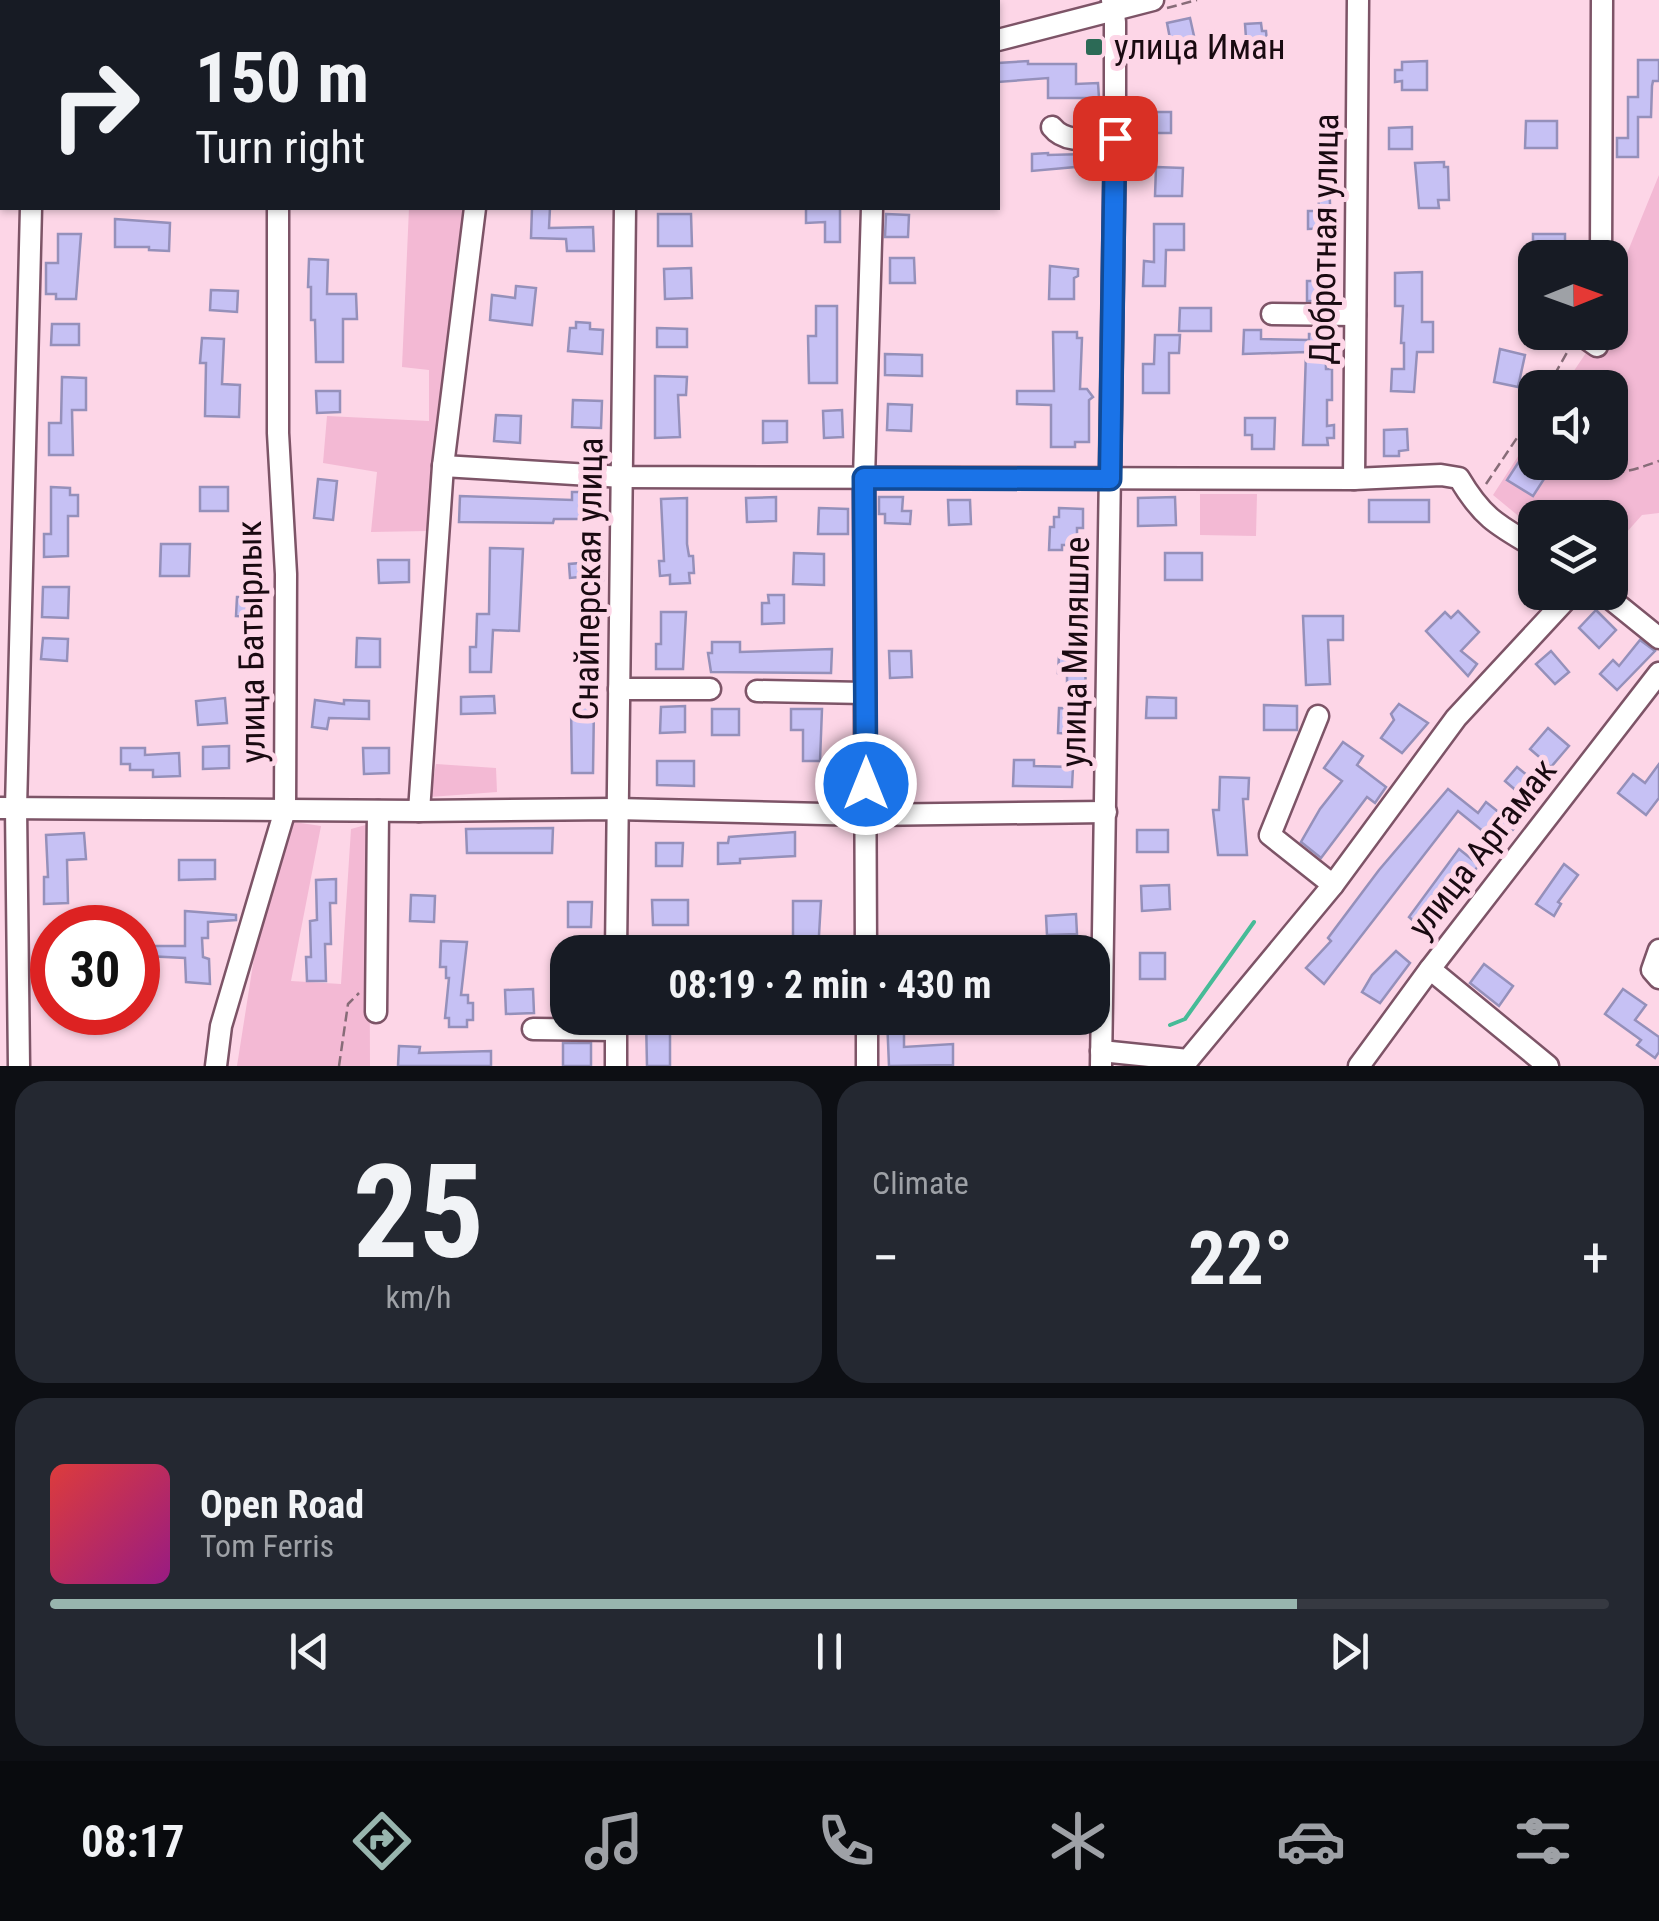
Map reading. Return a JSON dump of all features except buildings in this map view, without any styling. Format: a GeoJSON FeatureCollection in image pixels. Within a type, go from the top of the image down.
{"type":"FeatureCollection","features":[{"type":"Feature","properties":{"kind":"street"},"geometry":{"type":"LineString","coordinates":[[1000,39],[1113,5],[1154,0]]}},
{"type":"Feature","properties":{"kind":"street","name":"Добротная улица"},"geometry":{"type":"LineString","coordinates":[[1354,479],[1358,0]]}},
{"type":"Feature","properties":{"kind":"street"},"geometry":{"type":"LineString","coordinates":[[1600,240],[1602,0]]}},
{"type":"Feature","properties":{"kind":"street","name":"улица Миляшле"},"geometry":{"type":"LineString","coordinates":[[1101,1059],[1115,138],[1113,5]]}},
{"type":"Feature","properties":{"kind":"street"},"geometry":{"type":"LineString","coordinates":[[1052,127],[1059,136],[1071,139],[1115,138]]}},
{"type":"Feature","properties":{"kind":"street"},"geometry":{"type":"LineString","coordinates":[[19,1066],[8,808],[31,210]]}},
{"type":"Feature","properties":{"kind":"street","name":"улица Батырлык"},"geometry":{"type":"LineString","coordinates":[[216,1066],[221,1026],[285,810],[286,562],[278,434],[278,210]]}},
{"type":"Feature","properties":{"kind":"street"},"geometry":{"type":"LineString","coordinates":[[419,811],[443,466],[475,210]]}},
{"type":"Feature","properties":{"kind":"street","name":"Снайперская улица"},"geometry":{"type":"LineString","coordinates":[[616,935],[624,210]]}},
{"type":"Feature","properties":{"kind":"street"},"geometry":{"type":"LineString","coordinates":[[866,935],[864,478],[872,210]]}},
{"type":"Feature","properties":{"kind":"street"},"geometry":{"type":"LineString","coordinates":[[1272,314],[1355,315]]}},
{"type":"Feature","properties":{"kind":"street"},"geometry":{"type":"LineString","coordinates":[[443,466],[624,477],[1354,479],[1441,475],[1459,478],[1473,502],[1493,524],[1518,538]]}},
{"type":"Feature","properties":{"kind":"street"},"geometry":{"type":"LineString","coordinates":[[1101,1059],[1188,1060],[1332,885],[1456,718],[1556,610]]}},
{"type":"Feature","properties":{"kind":"street"},"geometry":{"type":"LineString","coordinates":[[1624,610],[1659,638]]}},
{"type":"Feature","properties":{"kind":"street","name":"улица Аргамак"},"geometry":{"type":"LineString","coordinates":[[1359,1066],[1430,968],[1659,673]]}},
{"type":"Feature","properties":{"kind":"street"},"geometry":{"type":"LineString","coordinates":[[619,690],[710,689]]}},
{"type":"Feature","properties":{"kind":"street"},"geometry":{"type":"LineString","coordinates":[[757,691],[865,693]]}},
{"type":"Feature","properties":{"kind":"street"},"geometry":{"type":"LineString","coordinates":[[1318,716],[1270,835],[1332,885]]}},
{"type":"Feature","properties":{"kind":"street"},"geometry":{"type":"LineString","coordinates":[[8,808],[616,809],[866,815],[1106,812]]}},
{"type":"Feature","properties":{"kind":"street"},"geometry":{"type":"LineString","coordinates":[[376,1012],[378,811]]}},
{"type":"Feature","properties":{"kind":"street"},"geometry":{"type":"LineString","coordinates":[[1659,950],[1652,970],[1659,978]]}},
{"type":"Feature","properties":{"kind":"street"},"geometry":{"type":"LineString","coordinates":[[1430,968],[1548,1066]]}},
{"type":"Feature","properties":{"kind":"street"},"geometry":{"type":"LineString","coordinates":[[533,1028],[550,1027]]}},
{"type":"Feature","properties":{"kind":"street"},"geometry":{"type":"LineString","coordinates":[[616,1035],[616,1066]]}},
{"type":"Feature","properties":{"kind":"street"},"geometry":{"type":"LineString","coordinates":[[866,1035],[867,1066]]}},
{"type":"Feature","properties":{"kind":"path"},"geometry":{"type":"LineString","coordinates":[[1473,502],[1518,438]]}},
{"type":"Feature","properties":{"kind":"path"},"geometry":{"type":"LineString","coordinates":[[1628,471],[1659,461]]}},
{"type":"Feature","properties":{"kind":"path"},"geometry":{"type":"LineString","coordinates":[[339,1066],[348,1004],[376,976]]}},
{"type":"Feature","properties":{"kind":"shaded area"},"geometry":{"type":"Polygon","coordinates":[[[1659,175],[1659,513],[1642,515],[1628,531],[1628,500],[1518,500],[1518,516],[1493,495],[1518,456],[1518,480],[1628,480],[1628,370],[1574,370],[1588,350],[1628,350],[1628,251],[1659,175]]]}},
{"type":"Feature","properties":{"kind":"shaded area"},"geometry":{"type":"Polygon","coordinates":[[[409,210],[467,210],[428,531],[371,532],[377,472],[323,463],[327,416],[429,421],[429,370],[402,367],[409,210]]]}},
{"type":"Feature","properties":{"kind":"shaded area"},"geometry":{"type":"Polygon","coordinates":[[[1200,494],[1257,494],[1256,536],[1200,535],[1200,494]]]}},
{"type":"Feature","properties":{"kind":"shaded area"},"geometry":{"type":"Polygon","coordinates":[[[436,764],[496,768],[497,792],[430,797],[436,764]]]}},
{"type":"Feature","properties":{"kind":"shaded area"},"geometry":{"type":"Polygon","coordinates":[[[294,822],[321,826],[291,981],[341,984],[351,829],[369,824],[370,1066],[237,1066],[256,945],[294,822]]]}},
{"type":"Feature","properties":{"kind":"waterway"},"geometry":{"type":"LineString","coordinates":[[1170,1025],[1185,1019],[1254,922]]}},
{"type":"Feature","properties":{"kind":"place","name":"улица Иман"},"geometry":{"type":"Point","coordinates":[1094,47]}},
{"type":"Feature","properties":{"kind":"route"},"geometry":{"type":"LineString","coordinates":[[866,784],[864,478],[1110,479],[1115,138]]}}]}
